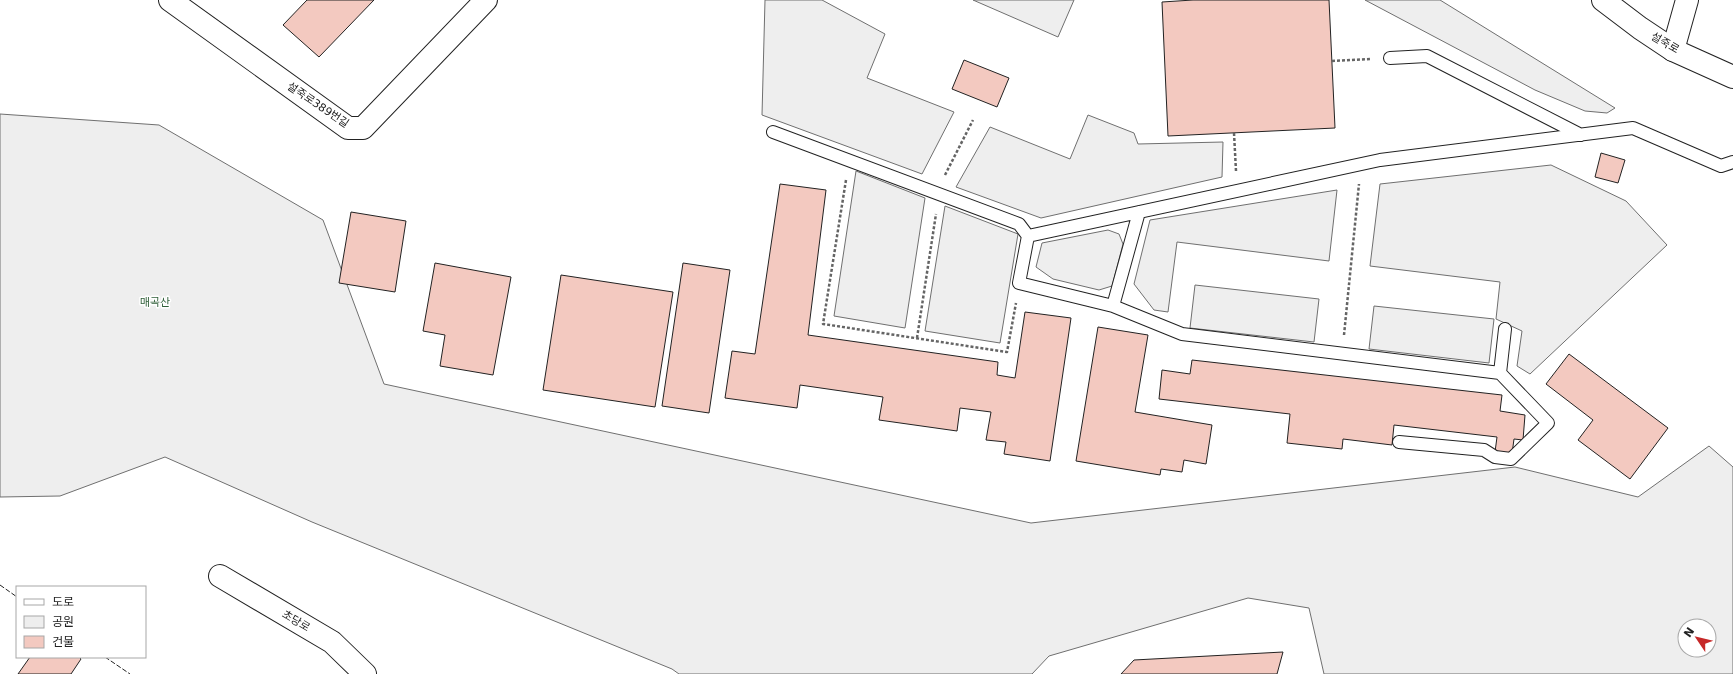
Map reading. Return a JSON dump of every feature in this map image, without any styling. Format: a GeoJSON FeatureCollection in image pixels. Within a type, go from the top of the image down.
{"type":"FeatureCollection","features":[{"type":"Feature","properties":{"kind":"street","name":"설죽로389번길"},"geometry":{"type":"LineString","coordinates":[[170,0],[348,128],[364,128],[486,0]]}},
{"type":"Feature","properties":{"kind":"street","name":"설죽로"},"geometry":{"type":"LineString","coordinates":[[1603,0],[1640,28],[1673,50],[1733,77]]}},
{"type":"Feature","properties":{"kind":"street"},"geometry":{"type":"LineString","coordinates":[[1673,50],[1687,0]]}},
{"type":"Feature","properties":{"kind":"street","name":"초당로"},"geometry":{"type":"LineString","coordinates":[[220,576],[332,642],[365,674]]}},
{"type":"Feature","properties":{"kind":"lane"},"geometry":{"type":"LineString","coordinates":[[1390,58],[1426,56],[1582,135]]}},
{"type":"Feature","properties":{"kind":"lane"},"geometry":{"type":"LineString","coordinates":[[1028,236],[1380,160],[1633,128],[1721,166],[1733,162]]}},
{"type":"Feature","properties":{"kind":"lane"},"geometry":{"type":"LineString","coordinates":[[773,132],[1019,224],[1028,236],[1019,283],[1113,306],[1182,334],[1500,373],[1548,423],[1511,459],[1495,457],[1484,450],[1399,442]]}},
{"type":"Feature","properties":{"kind":"lane"},"geometry":{"type":"LineString","coordinates":[[1113,306],[1139,212]]}},
{"type":"Feature","properties":{"kind":"lane"},"geometry":{"type":"LineString","coordinates":[[1500,373],[1505,329]]}},
{"type":"Feature","properties":{"kind":"path"},"geometry":{"type":"LineString","coordinates":[[1332,61],[1390,58]]}},
{"type":"Feature","properties":{"kind":"path"},"geometry":{"type":"LineString","coordinates":[[917,338],[937,193],[973,120]]}},
{"type":"Feature","properties":{"kind":"path"},"geometry":{"type":"LineString","coordinates":[[1234,133],[1236,191]]}},
{"type":"Feature","properties":{"kind":"path"},"geometry":{"type":"LineString","coordinates":[[849,160],[824,324],[1007,352],[1019,283]]}},
{"type":"Feature","properties":{"kind":"path"},"geometry":{"type":"LineString","coordinates":[[1342,353],[1361,164]]}},
{"type":"Feature","properties":{"kind":"green space"},"geometry":{"type":"Polygon","coordinates":[[[765,0],[822,0],[885,34],[867,78],[954,112],[922,174],[762,115],[765,0]]]}},
{"type":"Feature","properties":{"kind":"green space"},"geometry":{"type":"Polygon","coordinates":[[[973,0],[1074,0],[1058,37],[973,0]]]}},
{"type":"Feature","properties":{"kind":"green space"},"geometry":{"type":"Polygon","coordinates":[[[1365,0],[1440,0],[1615,108],[1607,113],[1585,111],[1535,90],[1365,0]]]}},
{"type":"Feature","properties":{"kind":"green space","name":"매곡산"},"geometry":{"type":"Polygon","coordinates":[[[0,114],[159,125],[323,220],[384,384],[1031,523],[1515,467],[1638,497],[1709,446],[1733,467],[1733,674],[1324,674],[1309,608],[1248,598],[1049,656],[1032,674],[679,674],[672,669],[312,522],[165,457],[60,496],[0,497],[0,114]]]}},
{"type":"Feature","properties":{"kind":"green space"},"geometry":{"type":"Polygon","coordinates":[[[1088,115],[1134,133],[1138,144],[1223,142],[1222,177],[1041,218],[956,187],[990,127],[1070,159],[1088,115]]]}},
{"type":"Feature","properties":{"kind":"green space"},"geometry":{"type":"Polygon","coordinates":[[[1551,165],[1626,201],[1667,245],[1530,374],[1517,366],[1522,331],[1496,319],[1500,282],[1370,266],[1380,184],[1551,165]]]}},
{"type":"Feature","properties":{"kind":"green space"},"geometry":{"type":"Polygon","coordinates":[[[856,171],[925,198],[905,328],[834,316],[856,171]]]}},
{"type":"Feature","properties":{"kind":"green space"},"geometry":{"type":"Polygon","coordinates":[[[1337,190],[1329,261],[1177,242],[1168,312],[1154,310],[1134,284],[1150,220],[1337,190]]]}},
{"type":"Feature","properties":{"kind":"green space"},"geometry":{"type":"Polygon","coordinates":[[[945,206],[1018,234],[1000,343],[925,331],[945,206]]]}},
{"type":"Feature","properties":{"kind":"green space"},"geometry":{"type":"Polygon","coordinates":[[[1108,230],[1119,234],[1123,244],[1112,286],[1099,290],[1053,279],[1036,267],[1042,243],[1108,230]]]}},
{"type":"Feature","properties":{"kind":"green space"},"geometry":{"type":"Polygon","coordinates":[[[1195,285],[1319,299],[1314,342],[1190,328],[1195,285]]]}},
{"type":"Feature","properties":{"kind":"green space"},"geometry":{"type":"Polygon","coordinates":[[[1374,306],[1494,319],[1489,363],[1369,349],[1374,306]]]}},
{"type":"Feature","properties":{"kind":"building"},"geometry":{"type":"Polygon","coordinates":[[[307,0],[374,0],[319,57],[283,25],[307,0]]]}},
{"type":"Feature","properties":{"kind":"building"},"geometry":{"type":"Polygon","coordinates":[[[1193,0],[1329,0],[1335,128],[1168,136],[1162,2],[1193,0]]]}},
{"type":"Feature","properties":{"kind":"building"},"geometry":{"type":"Polygon","coordinates":[[[964,60],[1009,78],[997,107],[952,89],[964,60]]]}},
{"type":"Feature","properties":{"kind":"building"},"geometry":{"type":"Polygon","coordinates":[[[1601,153],[1625,160],[1618,183],[1595,177],[1601,153]]]}},
{"type":"Feature","properties":{"kind":"building"},"geometry":{"type":"Polygon","coordinates":[[[780,184],[826,190],[808,335],[998,362],[997,375],[1015,378],[1025,312],[1071,318],[1050,461],[1004,454],[1006,442],[986,440],[991,412],[960,408],[957,431],[879,420],[883,397],[800,385],[797,408],[725,398],[732,351],[755,354],[780,184]]]}},
{"type":"Feature","properties":{"kind":"building"},"geometry":{"type":"Polygon","coordinates":[[[351,212],[406,221],[395,292],[339,283],[351,212]]]}},
{"type":"Feature","properties":{"kind":"building"},"geometry":{"type":"Polygon","coordinates":[[[435,263],[511,277],[493,375],[440,366],[445,335],[423,331],[435,263]]]}},
{"type":"Feature","properties":{"kind":"building"},"geometry":{"type":"Polygon","coordinates":[[[683,263],[730,270],[709,413],[662,406],[683,263]]]}},
{"type":"Feature","properties":{"kind":"building"},"geometry":{"type":"Polygon","coordinates":[[[561,275],[673,292],[655,407],[543,390],[561,275]]]}},
{"type":"Feature","properties":{"kind":"building"},"geometry":{"type":"Polygon","coordinates":[[[1098,327],[1148,335],[1135,412],[1212,425],[1206,464],[1184,460],[1182,472],[1161,469],[1160,475],[1076,461],[1098,327]]]}},
{"type":"Feature","properties":{"kind":"building"},"geometry":{"type":"Polygon","coordinates":[[[1569,354],[1668,428],[1630,479],[1578,440],[1593,420],[1546,384],[1569,354]]]}},
{"type":"Feature","properties":{"kind":"building"},"geometry":{"type":"Polygon","coordinates":[[[1192,360],[1502,395],[1500,411],[1525,415],[1523,440],[1514,439],[1512,454],[1495,452],[1497,437],[1394,425],[1392,445],[1343,439],[1342,449],[1287,443],[1290,414],[1159,399],[1162,370],[1190,374],[1192,360]]]}},
{"type":"Feature","properties":{"kind":"building"},"geometry":{"type":"Polygon","coordinates":[[[1283,652],[1277,674],[1121,674],[1134,660],[1283,652]]]}},
{"type":"Feature","properties":{"kind":"building"},"geometry":{"type":"Polygon","coordinates":[[[29,658],[81,659],[71,674],[18,674],[29,658]]]}},
{"type":"Feature","properties":{"kind":"fence"},"geometry":{"type":"LineString","coordinates":[[0,585],[16,596]]}},
{"type":"Feature","properties":{"kind":"fence"},"geometry":{"type":"LineString","coordinates":[[106,658],[130,674]]}}]}
